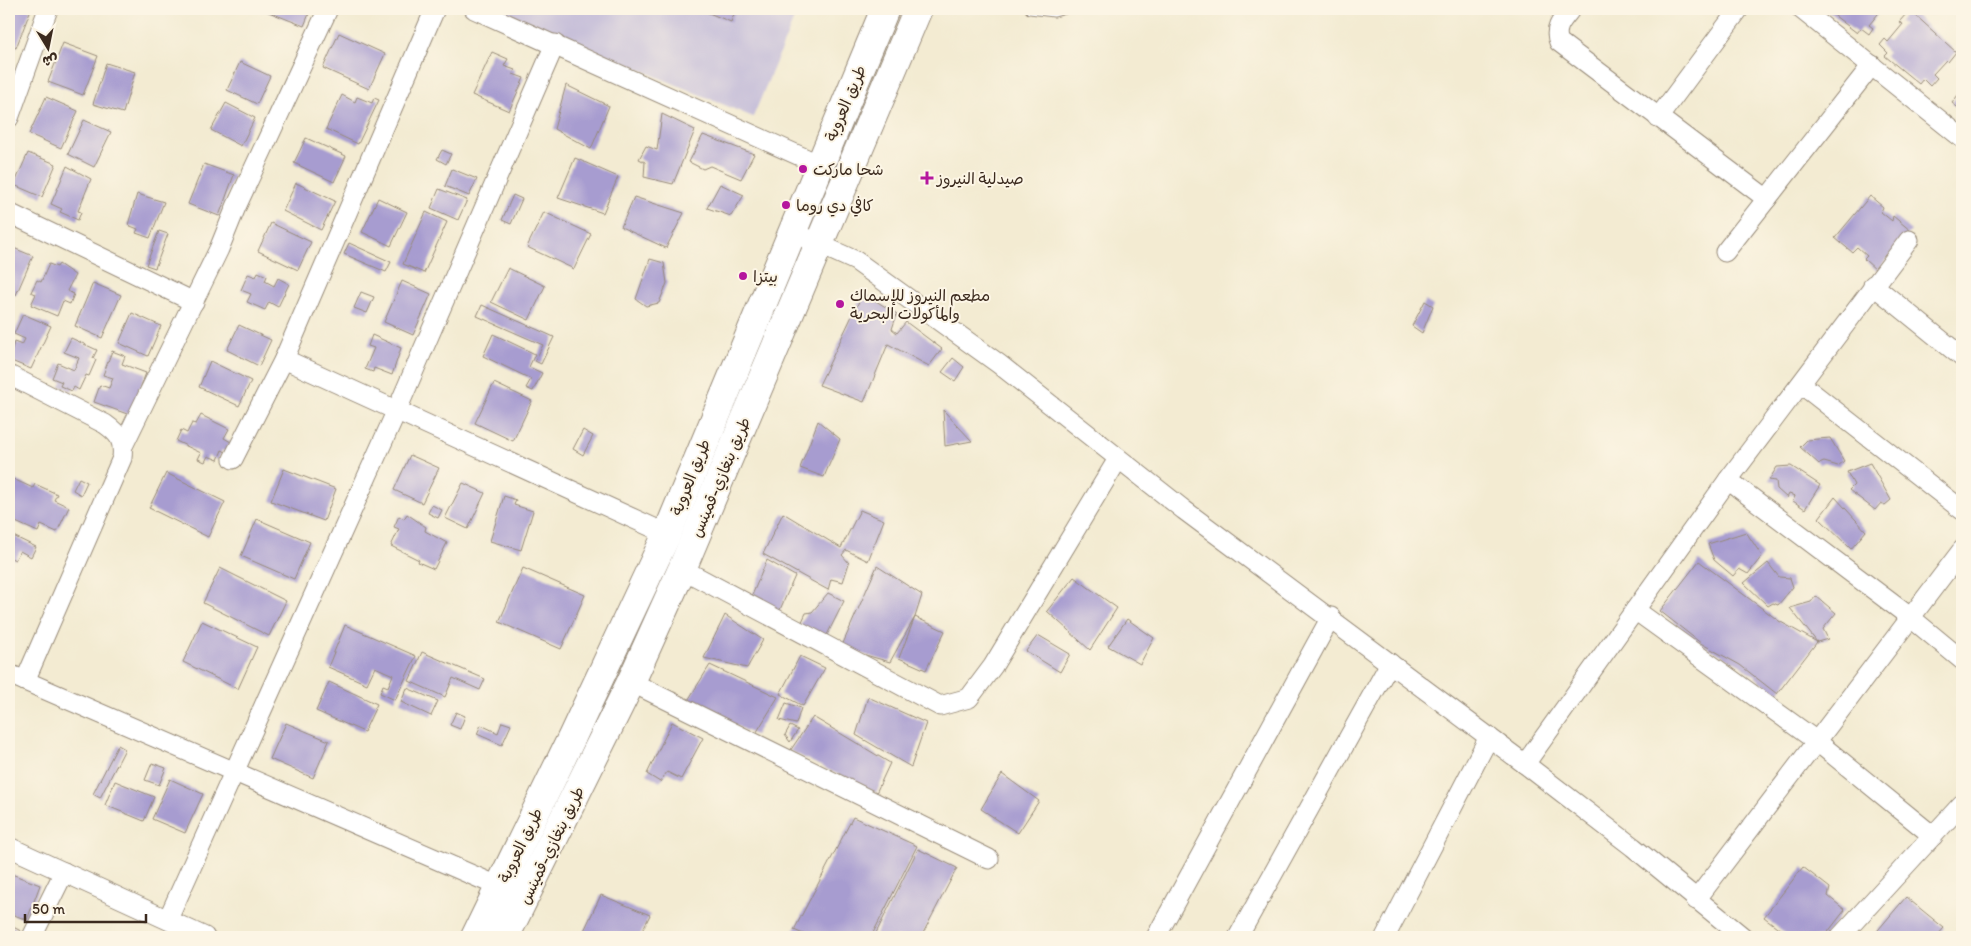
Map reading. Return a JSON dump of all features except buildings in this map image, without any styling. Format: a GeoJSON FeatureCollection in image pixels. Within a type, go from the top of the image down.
{"type":"FeatureCollection","features":[{"type":"Feature","properties":{"kind":"main road","name":"طريق العروبة"},"geometry":{"type":"LineString","coordinates":[[475,937],[667,534],[885,9]]}},
{"type":"Feature","properties":{"kind":"main road","name":"طريق بنغازي-قمينس"},"geometry":{"type":"LineString","coordinates":[[505,937],[631,682],[682,569],[918,9]]}},
{"type":"Feature","properties":{"kind":"street"},"geometry":{"type":"LineString","coordinates":[[9,115],[48,9]]}},
{"type":"Feature","properties":{"kind":"street"},"geometry":{"type":"LineString","coordinates":[[328,9],[194,302],[124,444],[122,458],[17,678],[500,887]]}},
{"type":"Feature","properties":{"kind":"street"},"geometry":{"type":"LineString","coordinates":[[233,459],[284,359],[435,9]]}},
{"type":"Feature","properties":{"kind":"street"},"geometry":{"type":"LineString","coordinates":[[474,9],[820,165]]}},
{"type":"Feature","properties":{"kind":"street"},"geometry":{"type":"LineString","coordinates":[[1571,9],[1559,25],[1557,31],[1559,42],[1767,200]]}},
{"type":"Feature","properties":{"kind":"street"},"geometry":{"type":"LineString","coordinates":[[1658,118],[1739,9]]}},
{"type":"Feature","properties":{"kind":"street"},"geometry":{"type":"LineString","coordinates":[[1801,9],[1962,138]]}},
{"type":"Feature","properties":{"kind":"street"},"geometry":{"type":"LineString","coordinates":[[168,919],[397,410],[555,44]]}},
{"type":"Feature","properties":{"kind":"street"},"geometry":{"type":"LineString","coordinates":[[1725,252],[1872,66]]}},
{"type":"Feature","properties":{"kind":"street"},"geometry":{"type":"LineString","coordinates":[[9,213],[194,302]]}},
{"type":"Feature","properties":{"kind":"street"},"geometry":{"type":"LineString","coordinates":[[792,232],[864,267],[999,364],[1184,510],[1331,618],[1633,847],[1740,936]]}},
{"type":"Feature","properties":{"kind":"street"},"geometry":{"type":"LineString","coordinates":[[1525,764],[1728,480],[1909,240]]}},
{"type":"Feature","properties":{"kind":"street"},"geometry":{"type":"LineString","coordinates":[[1874,285],[1962,357]]}},
{"type":"Feature","properties":{"kind":"street"},"geometry":{"type":"LineString","coordinates":[[284,359],[667,534]]}},
{"type":"Feature","properties":{"kind":"street"},"geometry":{"type":"LineString","coordinates":[[9,375],[105,424],[119,434],[124,444]]}},
{"type":"Feature","properties":{"kind":"street"},"geometry":{"type":"LineString","coordinates":[[1801,384],[1962,510]]}},
{"type":"Feature","properties":{"kind":"street"},"geometry":{"type":"LineString","coordinates":[[682,569],[940,706],[968,698],[993,666],[1118,459]]}},
{"type":"Feature","properties":{"kind":"street"},"geometry":{"type":"LineString","coordinates":[[1728,480],[1910,617],[1962,660]]}},
{"type":"Feature","properties":{"kind":"street"},"geometry":{"type":"LineString","coordinates":[[1696,900],[1815,740],[1962,550]]}},
{"type":"Feature","properties":{"kind":"street"},"geometry":{"type":"LineString","coordinates":[[1635,610],[1815,740],[1933,836]]}},
{"type":"Feature","properties":{"kind":"street"},"geometry":{"type":"LineString","coordinates":[[1156,937],[1331,618]]}},
{"type":"Feature","properties":{"kind":"street"},"geometry":{"type":"LineString","coordinates":[[1238,937],[1390,663]]}},
{"type":"Feature","properties":{"kind":"street"},"geometry":{"type":"LineString","coordinates":[[631,682],[989,859]]}},
{"type":"Feature","properties":{"kind":"street"},"geometry":{"type":"LineString","coordinates":[[1385,937],[1489,737]]}},
{"type":"Feature","properties":{"kind":"street"},"geometry":{"type":"LineString","coordinates":[[1840,937],[1962,804]]}},
{"type":"Feature","properties":{"kind":"street"},"geometry":{"type":"LineString","coordinates":[[9,847],[205,937]]}},
{"type":"Feature","properties":{"kind":"street"},"geometry":{"type":"LineString","coordinates":[[32,937],[64,872]]}},
{"type":"Feature","properties":{"kind":"lane"},"geometry":{"type":"LineString","coordinates":[[1030,9],[1054,12],[1065,9]]}},
{"type":"Feature","properties":{"kind":"shaded area"},"geometry":{"type":"Polygon","coordinates":[[[496,9],[798,9],[753,117],[496,9]]]}},
{"type":"Feature","properties":{"kind":"place","name":"شحا ماركت"},"geometry":{"type":"Point","coordinates":[803,169]}},
{"type":"Feature","properties":{"kind":"place","name":"صيدلية النيروز"},"geometry":{"type":"Point","coordinates":[927,178]}},
{"type":"Feature","properties":{"kind":"place","name":"كافي دي روما"},"geometry":{"type":"Point","coordinates":[786,205]}},
{"type":"Feature","properties":{"kind":"place","name":"بيتزا"},"geometry":{"type":"Point","coordinates":[743,276]}},
{"type":"Feature","properties":{"kind":"place","name":"مطعم النيروز للإسماك والمأكولات البحرية"},"geometry":{"type":"Point","coordinates":[840,304]}}]}
